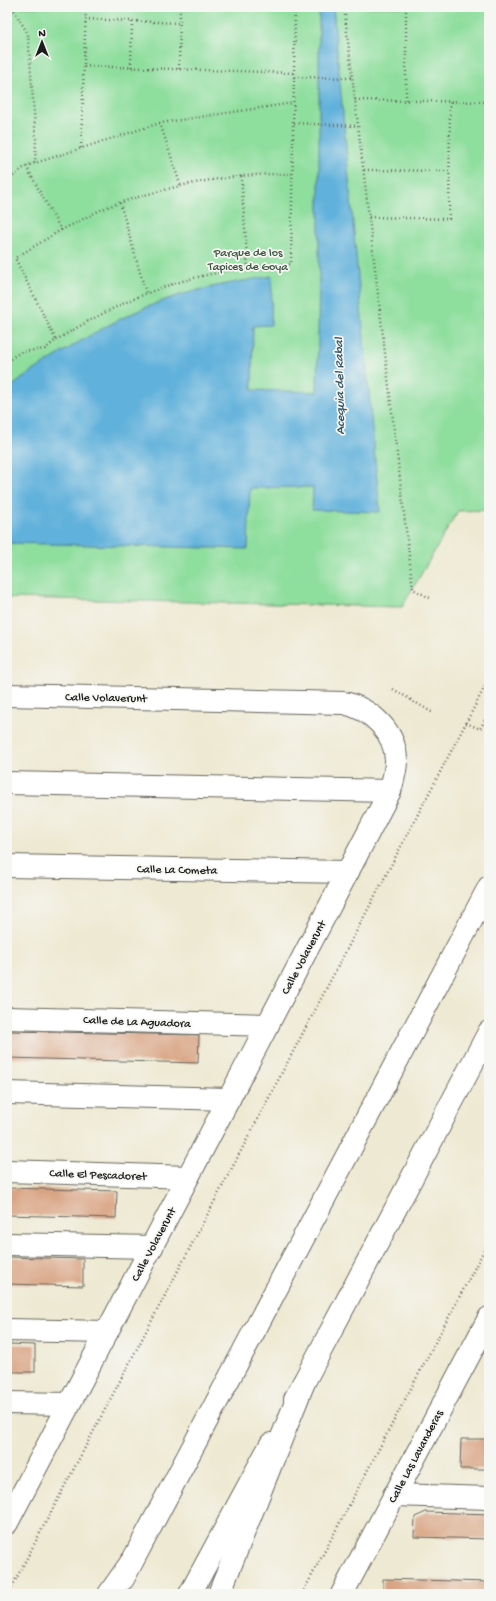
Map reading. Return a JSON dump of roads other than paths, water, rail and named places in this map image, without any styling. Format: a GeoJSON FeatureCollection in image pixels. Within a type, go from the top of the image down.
{"type":"FeatureCollection","features":[{"type":"Feature","properties":{"kind":"main road","name":"Calle Volaverunt"},"geometry":{"type":"LineString","coordinates":[[7,695],[344,703],[356,706],[368,712],[377,720],[387,733],[393,745],[396,760],[390,791],[69,1404],[17,1486],[7,1523]]}},
{"type":"Feature","properties":{"kind":"main road"},"geometry":{"type":"LineString","coordinates":[[7,783],[390,791]]}},
{"type":"Feature","properties":{"kind":"main road","name":"Calle La Cometa"},"geometry":{"type":"LineString","coordinates":[[7,866],[348,872]]}},
{"type":"Feature","properties":{"kind":"main road"},"geometry":{"type":"LineString","coordinates":[[116,1594],[132,1561],[489,887]]}},
{"type":"Feature","properties":{"kind":"main road","name":"Calle de La Aguadora"},"geometry":{"type":"LineString","coordinates":[[7,1018],[268,1025]]}},
{"type":"Feature","properties":{"kind":"main road"},"geometry":{"type":"LineString","coordinates":[[190,1594],[489,1032]]}},
{"type":"Feature","properties":{"kind":"main road"},"geometry":{"type":"LineString","coordinates":[[7,1093],[229,1099]]}},
{"type":"Feature","properties":{"kind":"main road","name":"Calle El Pescadoret"},"geometry":{"type":"LineString","coordinates":[[7,1171],[188,1177]]}},
{"type":"Feature","properties":{"kind":"main road"},"geometry":{"type":"LineString","coordinates":[[7,1244],[152,1247]]}},
{"type":"Feature","properties":{"kind":"main road","name":"Calle Las Lavanderas"},"geometry":{"type":"LineString","coordinates":[[342,1594],[394,1495],[483,1342],[489,1318]]}},
{"type":"Feature","properties":{"kind":"main road"},"geometry":{"type":"LineString","coordinates":[[7,1330],[107,1332]]}},
{"type":"Feature","properties":{"kind":"main road"},"geometry":{"type":"LineString","coordinates":[[219,1594],[304,1382]]}},
{"type":"Feature","properties":{"kind":"main road"},"geometry":{"type":"LineString","coordinates":[[7,1403],[69,1404]]}},
{"type":"Feature","properties":{"kind":"main road"},"geometry":{"type":"LineString","coordinates":[[394,1495],[489,1498]]}},
{"type":"Feature","properties":{"kind":"main road"},"geometry":{"type":"LineString","coordinates":[[109,1594],[132,1561]]}},
{"type":"Feature","properties":{"kind":"water","name":"Acequia del Rabal"},"geometry":{"type":"Polygon","coordinates":[[[319,7],[333,7],[380,512],[312,510],[313,487],[250,488],[248,549],[7,543],[7,391],[27,375],[63,352],[124,317],[183,294],[221,285],[272,276],[271,325],[253,326],[252,390],[317,392],[319,271],[319,7]]]}},
{"type":"Feature","properties":{"kind":"park label","name":"Parque de los Tapices de Goya"},"geometry":{"type":"Point","coordinates":[248,259]}}]}
